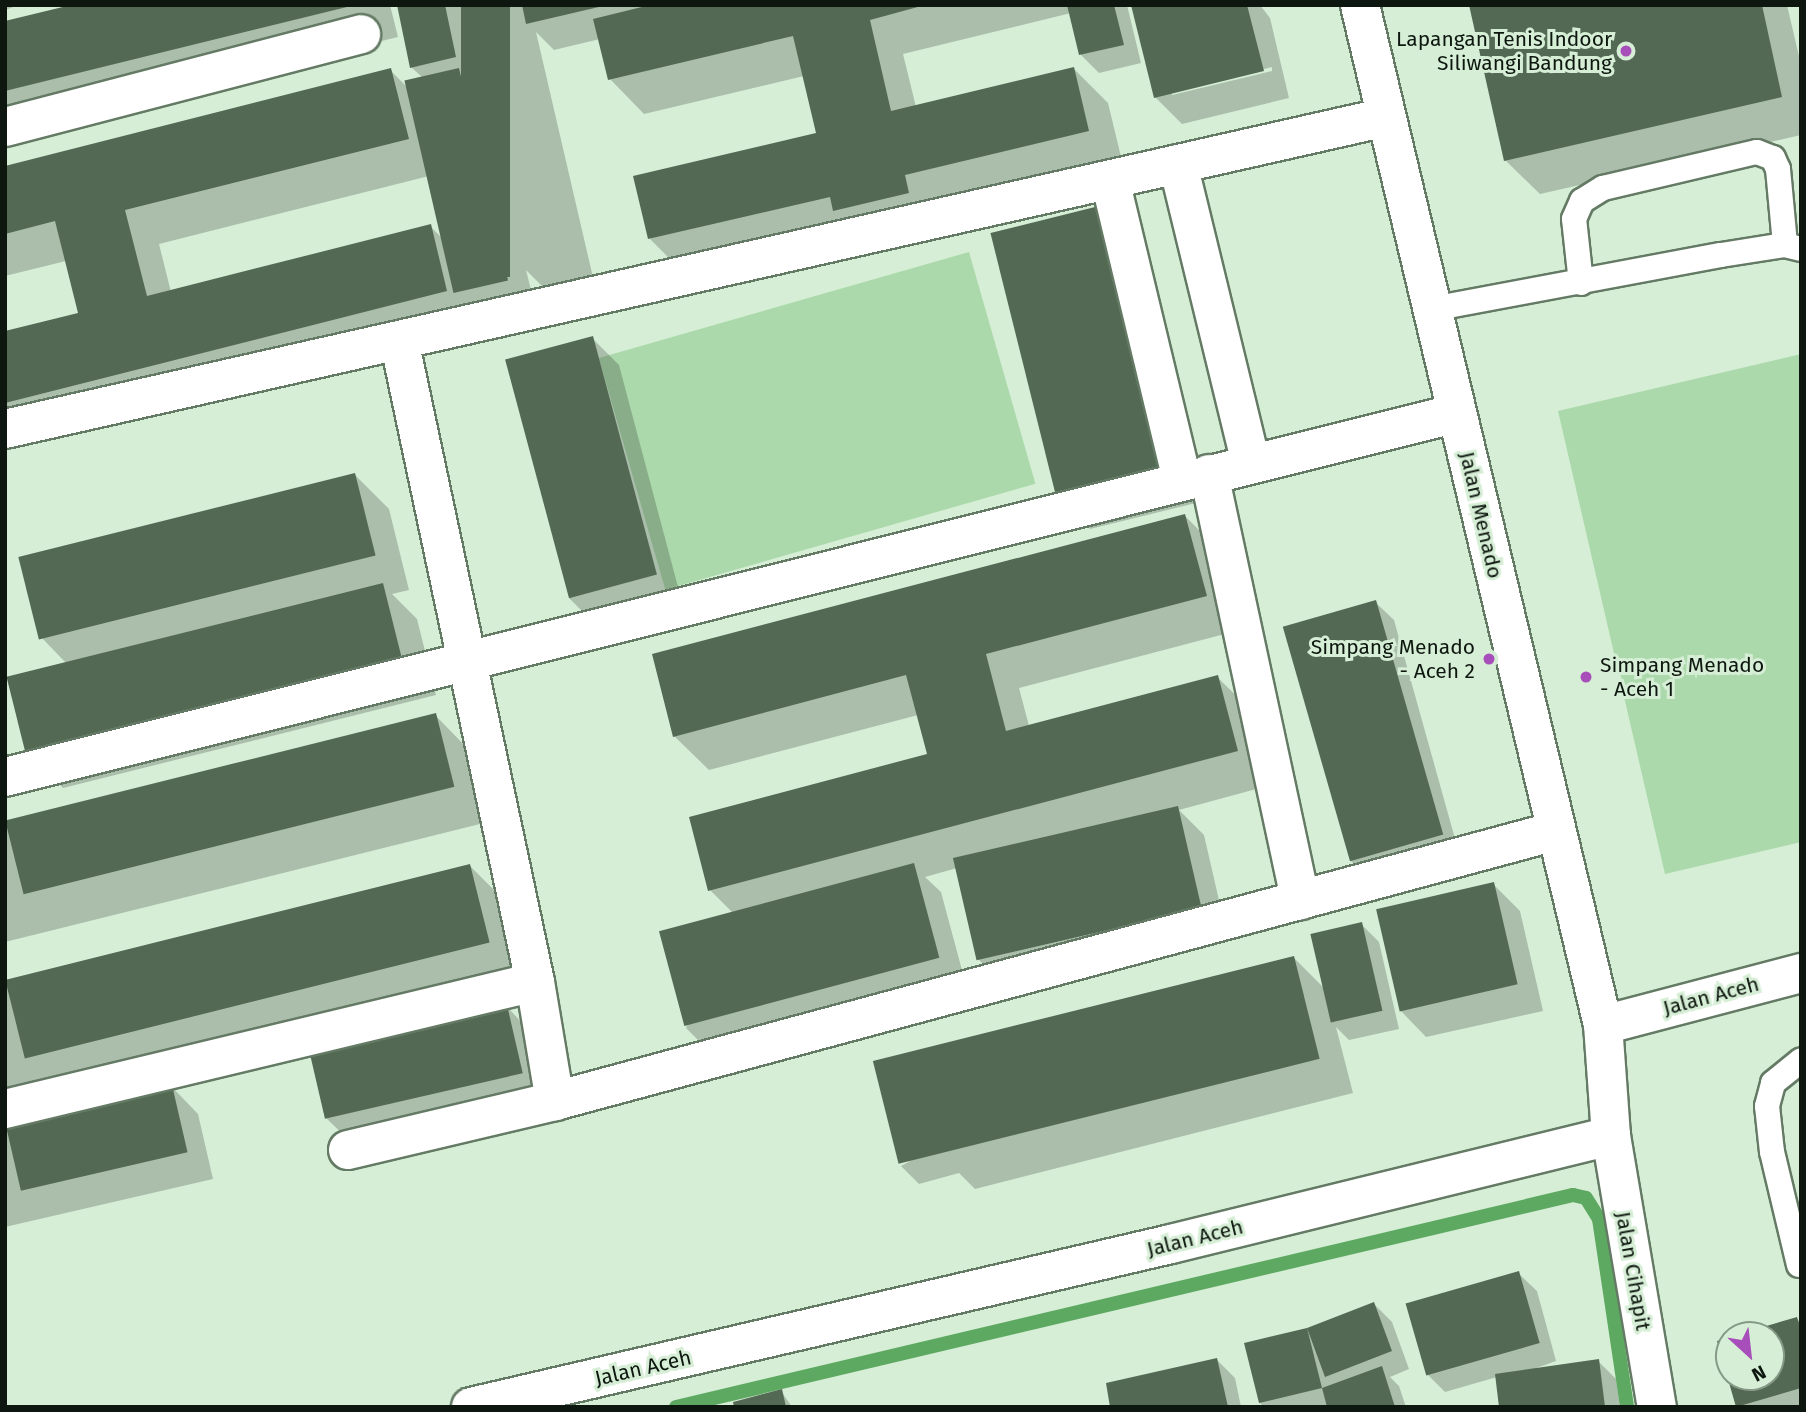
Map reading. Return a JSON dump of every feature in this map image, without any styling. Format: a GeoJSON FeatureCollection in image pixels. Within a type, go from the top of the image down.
{"type":"FeatureCollection","features":[{"type":"Feature","properties":{"kind":"street","name":"Jalan Menado"},"geometry":{"type":"LineString","coordinates":[[1360,5],[1603,1025]]}},
{"type":"Feature","properties":{"kind":"street"},"geometry":{"type":"LineString","coordinates":[[5,127],[361,34]]}},
{"type":"Feature","properties":{"kind":"street"},"geometry":{"type":"LineString","coordinates":[[5,429],[1386,117]]}},
{"type":"Feature","properties":{"kind":"street"},"geometry":{"type":"LineString","coordinates":[[1178,164],[1251,464]]}},
{"type":"Feature","properties":{"kind":"street"},"geometry":{"type":"LineString","coordinates":[[1110,180],[1196,477],[1300,900]]}},
{"type":"Feature","properties":{"kind":"street"},"geometry":{"type":"LineString","coordinates":[[399,340],[535,982],[555,1101]]}},
{"type":"Feature","properties":{"kind":"street"},"geometry":{"type":"LineString","coordinates":[[5,777],[1457,413]]}},
{"type":"Feature","properties":{"kind":"street"},"geometry":{"type":"LineString","coordinates":[[348,1150],[555,1101],[1556,831]]}},
{"type":"Feature","properties":{"kind":"street","name":"Jalan Aceh"},"geometry":{"type":"LineString","coordinates":[[1603,1025],[1801,973]]}},
{"type":"Feature","properties":{"kind":"street"},"geometry":{"type":"LineString","coordinates":[[5,1109],[535,982]]}},
{"type":"Feature","properties":{"kind":"street"},"geometry":{"type":"LineString","coordinates":[[1603,1025],[1611,1136]]}},
{"type":"Feature","properties":{"kind":"street","name":"Jalan Aceh"},"geometry":{"type":"LineString","coordinates":[[471,1407],[1171,1244],[1611,1136]]}},
{"type":"Feature","properties":{"kind":"street","name":"Jalan Cihapit"},"geometry":{"type":"LineString","coordinates":[[1611,1136],[1657,1407]]}},
{"type":"Feature","properties":{"kind":"lane"},"geometry":{"type":"LineString","coordinates":[[1432,309],[1793,247],[1778,169],[1773,158],[1757,152],[1603,188],[1582,201],[1574,219],[1581,283]]}},
{"type":"Feature","properties":{"kind":"lane"},"geometry":{"type":"LineString","coordinates":[[1799,1265],[1772,1152],[1767,1106],[1773,1083],[1801,1060]]}},
{"type":"Feature","properties":{"kind":"green space"},"geometry":{"type":"Polygon","coordinates":[[[969,252],[1035,484],[665,590],[599,358],[969,252]]]}},
{"type":"Feature","properties":{"kind":"green space"},"geometry":{"type":"Polygon","coordinates":[[[1801,354],[1801,842],[1665,874],[1558,411],[1801,354]]]}},
{"type":"Feature","properties":{"kind":"building"},"geometry":{"type":"Polygon","coordinates":[[[71,5],[351,6],[5,91],[5,21],[71,5]]]}},
{"type":"Feature","properties":{"kind":"building"},"geometry":{"type":"Polygon","coordinates":[[[397,5],[445,5],[456,57],[410,68],[397,5]]]}},
{"type":"Feature","properties":{"kind":"building"},"geometry":{"type":"Polygon","coordinates":[[[461,5],[510,5],[510,277],[461,277],[461,5]]]}},
{"type":"Feature","properties":{"kind":"building"},"geometry":{"type":"Polygon","coordinates":[[[522,5],[603,5],[603,6],[526,24],[522,5]]]}},
{"type":"Feature","properties":{"kind":"building"},"geometry":{"type":"Polygon","coordinates":[[[650,5],[925,5],[870,20],[891,111],[1074,67],[1089,131],[905,175],[909,193],[833,211],[830,197],[648,239],[633,176],[816,133],[793,36],[608,80],[593,19],[650,5]]]}},
{"type":"Feature","properties":{"kind":"building"},"geometry":{"type":"Polygon","coordinates":[[[1067,5],[1114,5],[1124,45],[1079,55],[1067,5]]]}},
{"type":"Feature","properties":{"kind":"building"},"geometry":{"type":"Polygon","coordinates":[[[1131,5],[1247,5],[1264,71],[1154,98],[1131,5]]]}},
{"type":"Feature","properties":{"kind":"building","name":"Lapangan Tenis Indoor Siliwangi Bandung"},"geometry":{"type":"Polygon","coordinates":[[[1469,5],[1762,5],[1782,97],[1504,161],[1469,5]]]}},
{"type":"Feature","properties":{"kind":"building"},"geometry":{"type":"Polygon","coordinates":[[[391,68],[409,139],[125,210],[147,296],[431,224],[447,291],[5,403],[5,331],[78,313],[55,221],[5,234],[5,166],[391,68]]]}},
{"type":"Feature","properties":{"kind":"building"},"geometry":{"type":"Polygon","coordinates":[[[459,68],[508,280],[453,293],[404,81],[459,68]]]}},
{"type":"Feature","properties":{"kind":"building"},"geometry":{"type":"Polygon","coordinates":[[[1103,205],[1168,467],[1056,495],[990,233],[1103,205]]]}},
{"type":"Feature","properties":{"kind":"building"},"geometry":{"type":"Polygon","coordinates":[[[593,336],[657,575],[569,598],[505,360],[593,336]]]}},
{"type":"Feature","properties":{"kind":"building"},"geometry":{"type":"Polygon","coordinates":[[[355,473],[376,555],[39,639],[18,557],[355,473]]]}},
{"type":"Feature","properties":{"kind":"building"},"geometry":{"type":"Polygon","coordinates":[[[1185,514],[1207,596],[986,654],[1006,731],[1218,675],[1238,751],[708,891],[689,817],[927,754],[906,675],[673,737],[652,654],[1185,514]]]}},
{"type":"Feature","properties":{"kind":"building"},"geometry":{"type":"Polygon","coordinates":[[[383,583],[402,661],[26,754],[7,677],[383,583]]]}},
{"type":"Feature","properties":{"kind":"building"},"geometry":{"type":"Polygon","coordinates":[[[1376,600],[1443,835],[1350,861],[1283,627],[1376,600]]]}},
{"type":"Feature","properties":{"kind":"building"},"geometry":{"type":"Polygon","coordinates":[[[436,713],[454,787],[24,894],[5,820],[436,713]]]}},
{"type":"Feature","properties":{"kind":"building"},"geometry":{"type":"Polygon","coordinates":[[[1178,806],[1202,908],[977,960],[953,858],[1178,806]]]}},
{"type":"Feature","properties":{"kind":"building"},"geometry":{"type":"Polygon","coordinates":[[[914,863],[939,958],[684,1026],[659,931],[914,863]]]}},
{"type":"Feature","properties":{"kind":"building"},"geometry":{"type":"Polygon","coordinates":[[[470,864],[490,943],[25,1058],[5,980],[470,864]]]}},
{"type":"Feature","properties":{"kind":"building"},"geometry":{"type":"Polygon","coordinates":[[[1494,882],[1518,984],[1400,1012],[1376,909],[1494,882]]]}},
{"type":"Feature","properties":{"kind":"building"},"geometry":{"type":"Polygon","coordinates":[[[1362,922],[1382,1011],[1331,1023],[1310,934],[1362,922]]]}},
{"type":"Feature","properties":{"kind":"building"},"geometry":{"type":"Polygon","coordinates":[[[1294,956],[1320,1059],[899,1164],[873,1061],[1294,956]]]}},
{"type":"Feature","properties":{"kind":"building"},"geometry":{"type":"Polygon","coordinates":[[[507,1005],[523,1073],[325,1119],[309,1051],[507,1005]]]}},
{"type":"Feature","properties":{"kind":"building"},"geometry":{"type":"Polygon","coordinates":[[[172,1085],[188,1152],[21,1191],[5,1123],[172,1085]]]}},
{"type":"Feature","properties":{"kind":"building"},"geometry":{"type":"Polygon","coordinates":[[[1519,1271],[1540,1343],[1426,1376],[1406,1304],[1519,1271]]]}},
{"type":"Feature","properties":{"kind":"building"},"geometry":{"type":"Polygon","coordinates":[[[1374,1302],[1392,1351],[1325,1377],[1307,1328],[1374,1302]]]}},
{"type":"Feature","properties":{"kind":"building"},"geometry":{"type":"Polygon","coordinates":[[[1797,1317],[1801,1329],[1801,1388],[1736,1407],[1731,1391],[1785,1391],[1783,1321],[1797,1317]]]}},
{"type":"Feature","properties":{"kind":"building"},"geometry":{"type":"Polygon","coordinates":[[[1307,1328],[1322,1388],[1259,1403],[1244,1343],[1307,1328]]]}},
{"type":"Feature","properties":{"kind":"building"},"geometry":{"type":"Polygon","coordinates":[[[1217,1358],[1228,1407],[1110,1407],[1106,1383],[1217,1358]]]}},
{"type":"Feature","properties":{"kind":"building"},"geometry":{"type":"Polygon","coordinates":[[[1599,1359],[1605,1407],[1499,1407],[1495,1374],[1599,1359]]]}},
{"type":"Feature","properties":{"kind":"building"},"geometry":{"type":"Polygon","coordinates":[[[1382,1366],[1395,1407],[1327,1407],[1322,1388],[1382,1366]]]}},
{"type":"Feature","properties":{"kind":"building"},"geometry":{"type":"Polygon","coordinates":[[[782,1389],[786,1407],[734,1407],[733,1402],[782,1389]]]}},
{"type":"Feature","properties":{"kind":"waterway"},"geometry":{"type":"LineString","coordinates":[[676,1407],[1573,1195],[1586,1198],[1599,1219],[1627,1407]]}},
{"type":"Feature","properties":{"kind":"place","name":"Lapangan Tenis Indoor Siliwangi Bandung"},"geometry":{"type":"Point","coordinates":[1626,51]}},
{"type":"Feature","properties":{"kind":"place","name":"Simpang Menado - Aceh 2"},"geometry":{"type":"Point","coordinates":[1489,659]}},
{"type":"Feature","properties":{"kind":"place","name":"Simpang Menado - Aceh 1"},"geometry":{"type":"Point","coordinates":[1586,677]}}]}
